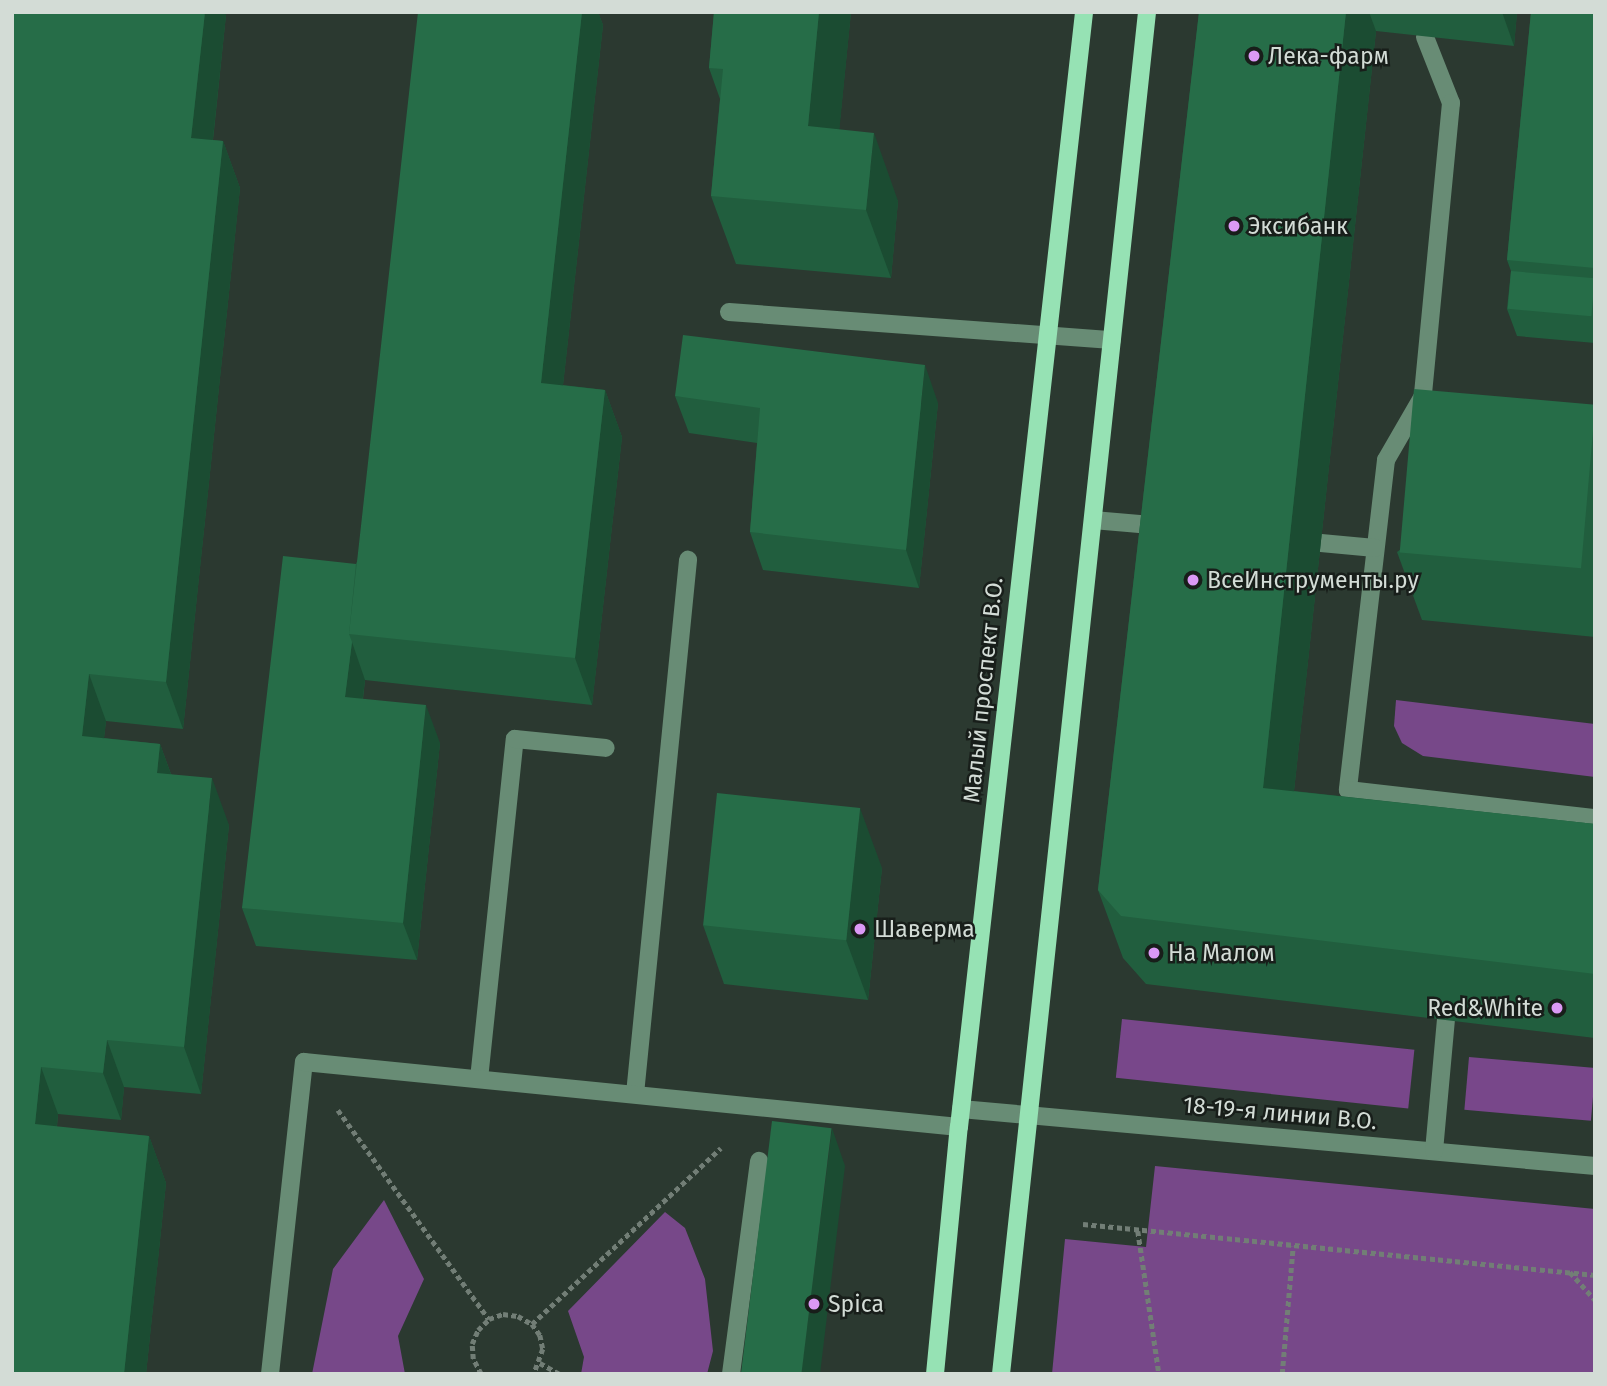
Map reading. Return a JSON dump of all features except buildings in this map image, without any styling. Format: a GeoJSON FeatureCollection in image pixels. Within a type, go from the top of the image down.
{"type":"FeatureCollection","features":[{"type":"Feature","properties":{"kind":"main road","name":"Малый проспект В.О."},"geometry":{"type":"LineString","coordinates":[[935,1374],[960,1118],[1084,12]]}},
{"type":"Feature","properties":{"kind":"main road"},"geometry":{"type":"LineString","coordinates":[[1001,1374],[1147,12]]}},
{"type":"Feature","properties":{"kind":"street"},"geometry":{"type":"LineString","coordinates":[[1425,37],[1451,103],[1430,397],[1386,460],[1348,790],[1595,818]]}},
{"type":"Feature","properties":{"kind":"street"},"geometry":{"type":"LineString","coordinates":[[729,312],[999,334],[1046,334],[1112,340]]}},
{"type":"Feature","properties":{"kind":"street"},"geometry":{"type":"LineString","coordinates":[[1093,520],[1172,527]]}},
{"type":"Feature","properties":{"kind":"street"},"geometry":{"type":"LineString","coordinates":[[1321,542],[1375,548]]}},
{"type":"Feature","properties":{"kind":"street"},"geometry":{"type":"LineString","coordinates":[[635,1094],[688,560]]}},
{"type":"Feature","properties":{"kind":"street"},"geometry":{"type":"LineString","coordinates":[[480,1079],[514,739],[606,748]]}},
{"type":"Feature","properties":{"kind":"street"},"geometry":{"type":"LineString","coordinates":[[1434,1151],[1446,1020]]}},
{"type":"Feature","properties":{"kind":"street"},"geometry":{"type":"LineString","coordinates":[[270,1374],[304,1062]]}},
{"type":"Feature","properties":{"kind":"street","name":"18-19-я линии В.О."},"geometry":{"type":"LineString","coordinates":[[304,1062],[766,1107],[960,1118],[1029,1115],[1595,1166]]}},
{"type":"Feature","properties":{"kind":"street"},"geometry":{"type":"LineString","coordinates":[[731,1374],[759,1161]]}},
{"type":"Feature","properties":{"kind":"path"},"geometry":{"type":"LineString","coordinates":[[304,1062],[489,1319]]}},
{"type":"Feature","properties":{"kind":"path"},"geometry":{"type":"LineString","coordinates":[[532,1324],[766,1107]]}},
{"type":"Feature","properties":{"kind":"path"},"geometry":{"type":"LineString","coordinates":[[1083,1224],[1595,1275]]}},
{"type":"Feature","properties":{"kind":"path"},"geometry":{"type":"LineString","coordinates":[[1138,1231],[1158,1374]]}},
{"type":"Feature","properties":{"kind":"path"},"geometry":{"type":"LineString","coordinates":[[1282,1374],[1293,1246]]}},
{"type":"Feature","properties":{"kind":"path"},"geometry":{"type":"LineString","coordinates":[[1570,1272],[1595,1300]]}},
{"type":"Feature","properties":{"kind":"path"},"geometry":{"type":"LineString","coordinates":[[480,1373],[473,1359],[472,1344],[478,1330],[489,1319],[503,1314],[518,1315],[532,1324],[543,1349],[534,1374]]}},
{"type":"Feature","properties":{"kind":"path"},"geometry":{"type":"LineString","coordinates":[[540,1363],[560,1374]]}},
{"type":"Feature","properties":{"kind":"shaded area"},"geometry":{"type":"Polygon","coordinates":[[[1396,700],[1595,724],[1595,777],[1423,756],[1402,743],[1394,726],[1396,700]]]}},
{"type":"Feature","properties":{"kind":"shaded area"},"geometry":{"type":"Polygon","coordinates":[[[1122,1019],[1414,1050],[1408,1108],[1116,1078],[1122,1019]]]}},
{"type":"Feature","properties":{"kind":"shaded area"},"geometry":{"type":"Polygon","coordinates":[[[1469,1057],[1595,1068],[1591,1121],[1464,1110],[1469,1057]]]}},
{"type":"Feature","properties":{"kind":"shaded area"},"geometry":{"type":"Polygon","coordinates":[[[1155,1166],[1595,1209],[1595,1374],[1052,1374],[1065,1239],[1146,1247],[1155,1166]]]}},
{"type":"Feature","properties":{"kind":"shaded area"},"geometry":{"type":"Polygon","coordinates":[[[384,1200],[424,1279],[398,1336],[405,1374],[312,1374],[333,1269],[384,1200]]]}},
{"type":"Feature","properties":{"kind":"shaded area"},"geometry":{"type":"Polygon","coordinates":[[[665,1212],[685,1228],[705,1279],[713,1351],[707,1374],[581,1374],[584,1357],[568,1311],[665,1212]]]}},
{"type":"Feature","properties":{"kind":"place","name":"Лека-фарм"},"geometry":{"type":"Point","coordinates":[1254,56]}},
{"type":"Feature","properties":{"kind":"place","name":"Эксибанк"},"geometry":{"type":"Point","coordinates":[1234,226]}},
{"type":"Feature","properties":{"kind":"place","name":"ВсеИнструменты.ру"},"geometry":{"type":"Point","coordinates":[1193,580]}},
{"type":"Feature","properties":{"kind":"place","name":"Шаверма"},"geometry":{"type":"Point","coordinates":[860,929]}},
{"type":"Feature","properties":{"kind":"place","name":"На Малом"},"geometry":{"type":"Point","coordinates":[1154,953]}},
{"type":"Feature","properties":{"kind":"place","name":"Red&White"},"geometry":{"type":"Point","coordinates":[1557,1008]}},
{"type":"Feature","properties":{"kind":"place","name":"Spica"},"geometry":{"type":"Point","coordinates":[814,1304]}}]}
